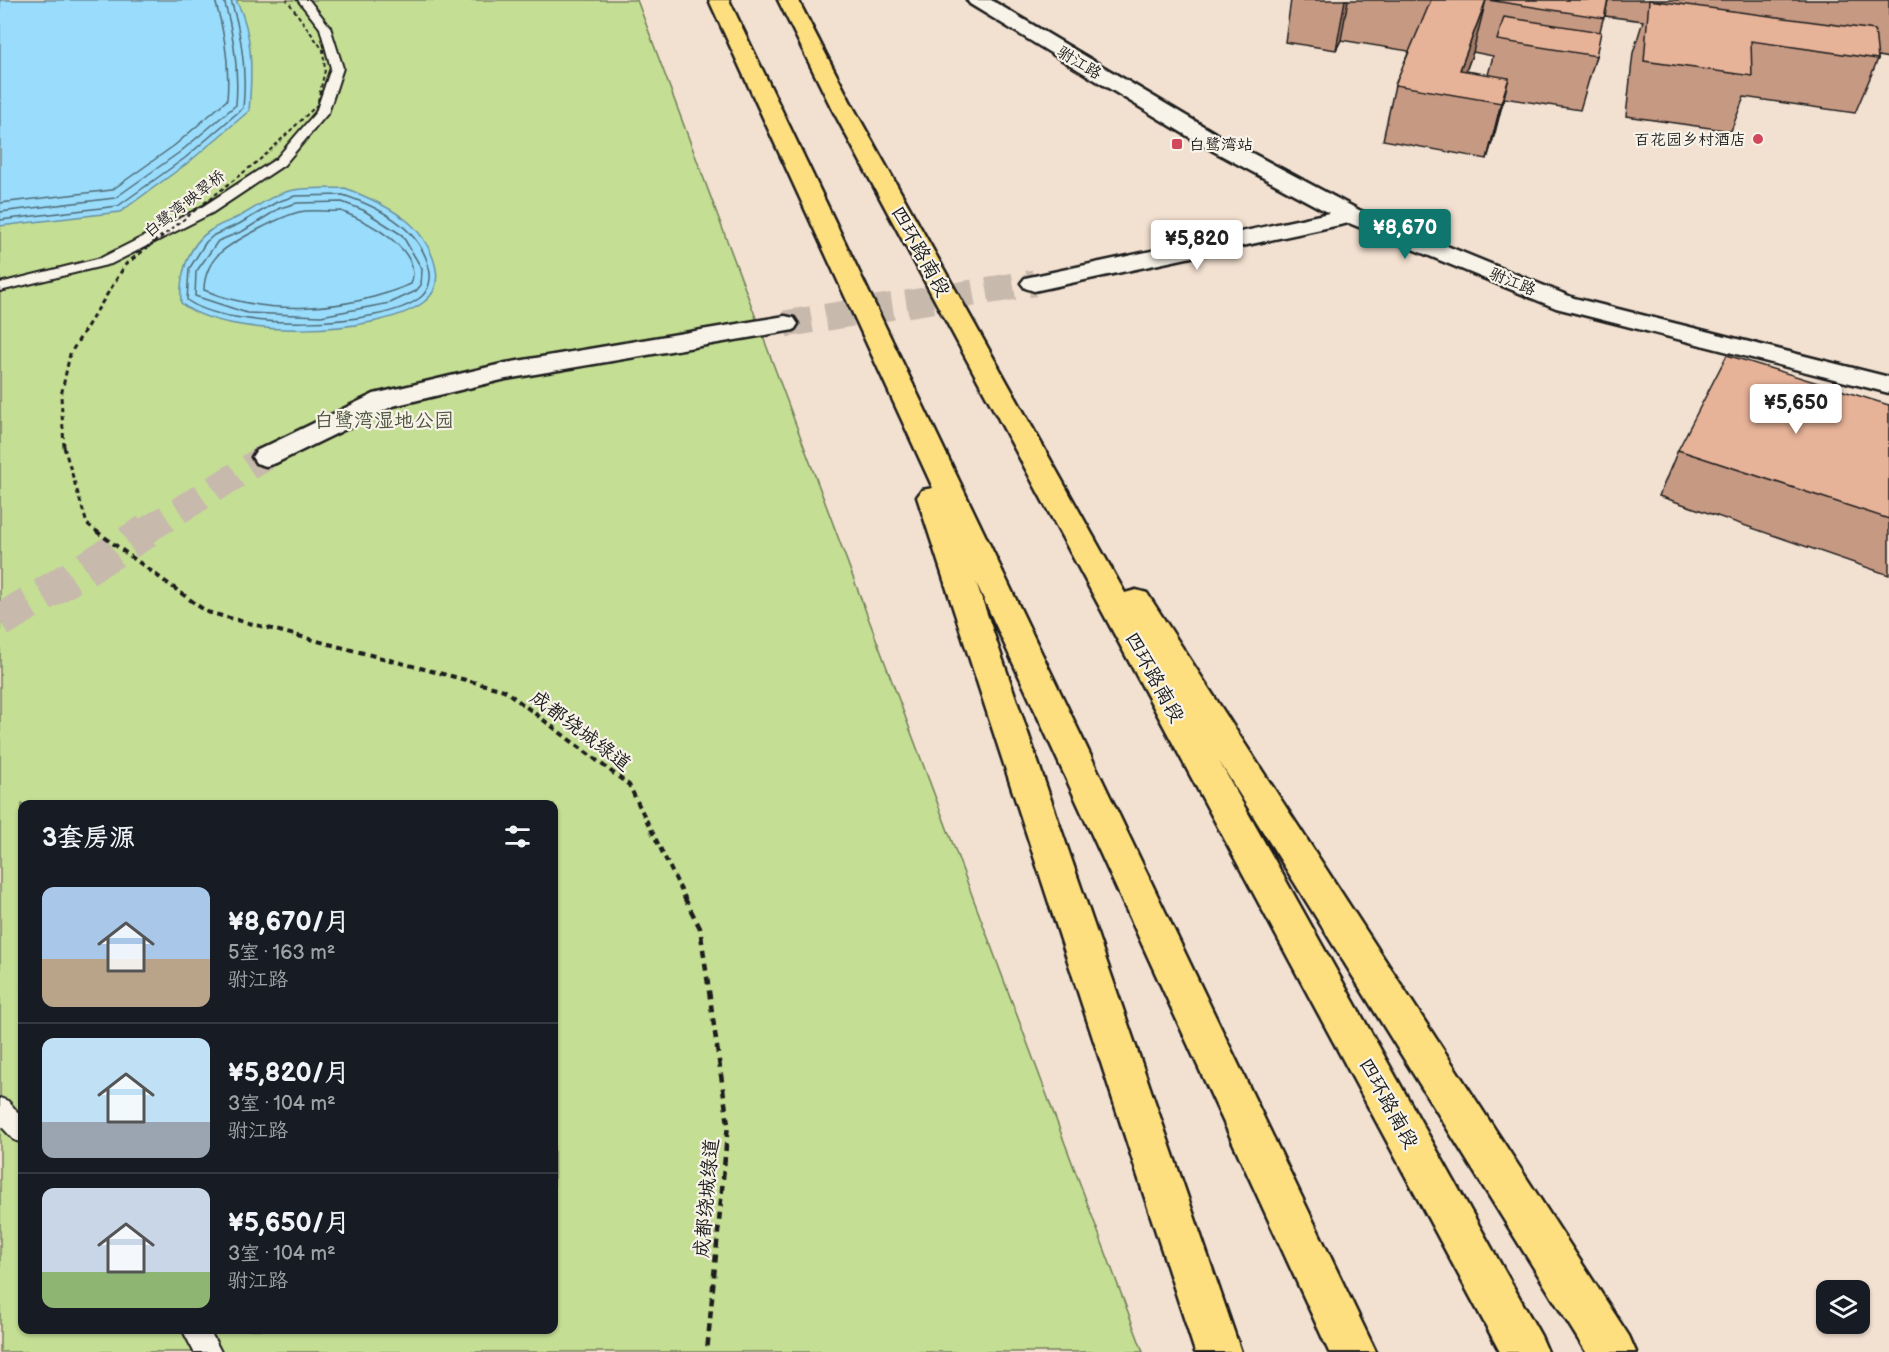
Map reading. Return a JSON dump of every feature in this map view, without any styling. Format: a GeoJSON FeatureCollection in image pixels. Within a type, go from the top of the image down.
{"type":"FeatureCollection","features":[{"type":"Feature","properties":{"kind":"highway"},"geometry":{"type":"LineString","coordinates":[[719,0],[1353,1352]]}},
{"type":"Feature","properties":{"kind":"highway","name":"四环路南段"},"geometry":{"type":"LineString","coordinates":[[788,0],[842,105],[1525,1352]]}},
{"type":"Feature","properties":{"kind":"highway"},"geometry":{"type":"LineString","coordinates":[[965,330],[1613,1352]]}},
{"type":"Feature","properties":{"kind":"highway"},"geometry":{"type":"LineString","coordinates":[[882,347],[1218,1352]]}},
{"type":"Feature","properties":{"kind":"street","name":"驸江路"},"geometry":{"type":"LineString","coordinates":[[977,0],[1212,141],[1351,215],[1565,303],[1889,385]]}},
{"type":"Feature","properties":{"kind":"street"},"geometry":{"type":"LineString","coordinates":[[1034,284],[1351,215]]}},
{"type":"Feature","properties":{"kind":"street"},"geometry":{"type":"LineString","coordinates":[[266,457],[384,400],[506,370],[785,324]]}},
{"type":"Feature","properties":{"kind":"lane"},"geometry":{"type":"LineString","coordinates":[[0,287],[106,261],[207,210],[280,162],[322,113],[337,68],[325,27],[303,0]]}},
{"type":"Feature","properties":{"kind":"lane"},"geometry":{"type":"LineString","coordinates":[[0,1108],[18,1128]]}},
{"type":"Feature","properties":{"kind":"lane"},"geometry":{"type":"LineString","coordinates":[[198,1334],[208,1352]]}},
{"type":"Feature","properties":{"kind":"path","name":"白鹭湾·映翠桥"},"geometry":{"type":"LineString","coordinates":[[64,447],[61,396],[70,354],[126,264],[263,157],[317,105],[325,70],[323,50],[287,0]]}},
{"type":"Feature","properties":{"kind":"path","name":"成都绕城绿道"},"geometry":{"type":"LineString","coordinates":[[64,447],[87,524],[207,612],[504,690],[629,785],[700,928],[728,1124],[706,1352]]}},
{"type":"Feature","properties":{"kind":"green space","name":"白鹭湾湿地公园"},"geometry":{"type":"Polygon","coordinates":[[[0,0],[637,0],[1143,1352],[0,1352],[0,0]]]}},
{"type":"Feature","properties":{"kind":"water"},"geometry":{"type":"Polygon","coordinates":[[[0,0],[236,0],[249,40],[251,83],[249,111],[189,162],[120,212],[0,226],[0,0]]]}},
{"type":"Feature","properties":{"kind":"water"},"geometry":{"type":"Polygon","coordinates":[[[345,188],[392,210],[414,227],[422,237],[436,271],[436,283],[432,293],[424,302],[402,313],[373,322],[302,329],[265,328],[231,323],[202,315],[181,303],[181,283],[186,262],[196,244],[211,230],[287,192],[345,188]]]}},
{"type":"Feature","properties":{"kind":"building"},"geometry":{"type":"Polygon","coordinates":[[[1431,0],[1486,0],[1460,70],[1509,78],[1501,103],[1395,85],[1431,0]]]}},
{"type":"Feature","properties":{"kind":"building"},"geometry":{"type":"Polygon","coordinates":[[[1488,0],[1608,0],[1604,18],[1488,0]]]}},
{"type":"Feature","properties":{"kind":"building"},"geometry":{"type":"Polygon","coordinates":[[[1649,0],[1875,30],[1878,59],[1751,41],[1752,76],[1644,61],[1649,0]]]}},
{"type":"Feature","properties":{"kind":"building"},"geometry":{"type":"Polygon","coordinates":[[[1504,17],[1601,32],[1596,56],[1497,40],[1504,17]]]}},
{"type":"Feature","properties":{"kind":"building"},"geometry":{"type":"Polygon","coordinates":[[[1727,355],[1889,405],[1889,519],[1678,450],[1727,355]]]}},
{"type":"Feature","properties":{"kind":"tunnel"},"geometry":{"type":"LineString","coordinates":[[785,324],[1034,283]]}},
{"type":"Feature","properties":{"kind":"tunnel"},"geometry":{"type":"LineString","coordinates":[[144,532],[266,457]]}},
{"type":"Feature","properties":{"kind":"tunnel"},"geometry":{"type":"LineString","coordinates":[[0,621],[147,531]]}},
{"type":"Feature","properties":{"kind":"place","name":"百花园乡村酒店"},"geometry":{"type":"Point","coordinates":[1758,139]}},
{"type":"Feature","properties":{"kind":"place","name":"白鹭湾站"},"geometry":{"type":"Point","coordinates":[1177,144]}}]}
